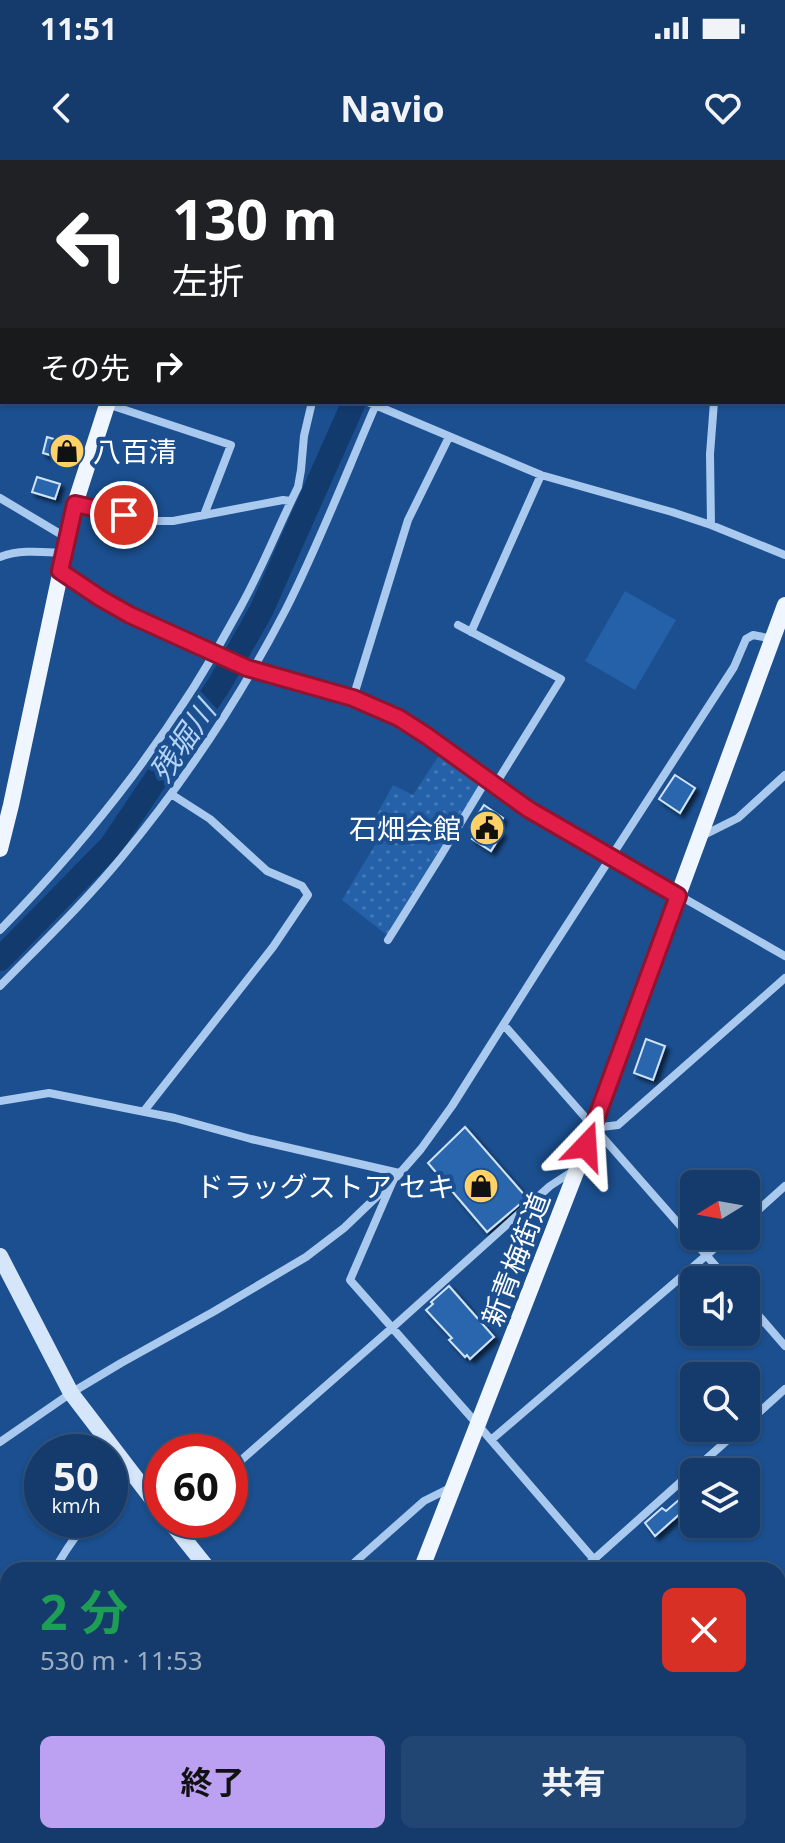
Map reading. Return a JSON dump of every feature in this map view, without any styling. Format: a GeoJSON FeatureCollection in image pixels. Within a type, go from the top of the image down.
{"type":"FeatureCollection","features":[{"type":"Feature","properties":{"kind":"main road"},"geometry":{"type":"LineString","coordinates":[[0,849],[75,504],[107,404]]}},
{"type":"Feature","properties":{"kind":"main road","name":"新青梅街道"},"geometry":{"type":"LineString","coordinates":[[424,1562],[593,1128],[785,605]]}},
{"type":"Feature","properties":{"kind":"street"},"geometry":{"type":"LineString","coordinates":[[0,232],[0,244]]}},
{"type":"Feature","properties":{"kind":"street"},"geometry":{"type":"LineString","coordinates":[[110,404],[231,445],[204,515]]}},
{"type":"Feature","properties":{"kind":"street"},"geometry":{"type":"LineString","coordinates":[[0,930],[60,867],[120,794],[216,654],[300,478],[304,436],[312,404]]}},
{"type":"Feature","properties":{"kind":"street"},"geometry":{"type":"LineString","coordinates":[[0,986],[122,857],[207,744],[286,609],[373,404]]}},
{"type":"Feature","properties":{"kind":"street"},"geometry":{"type":"LineString","coordinates":[[375,404],[541,475],[711,525],[785,555]]}},
{"type":"Feature","properties":{"kind":"street"},"geometry":{"type":"LineString","coordinates":[[711,525],[710,454],[714,404]]}},
{"type":"Feature","properties":{"kind":"street"},"geometry":{"type":"LineString","coordinates":[[353,698],[408,520],[449,437]]}},
{"type":"Feature","properties":{"kind":"street"},"geometry":{"type":"LineString","coordinates":[[471,632],[541,475]]}},
{"type":"Feature","properties":{"kind":"street"},"geometry":{"type":"LineString","coordinates":[[0,498],[66,546]]}},
{"type":"Feature","properties":{"kind":"street"},"geometry":{"type":"LineString","coordinates":[[75,504],[148,521],[173,521],[291,501]]}},
{"type":"Feature","properties":{"kind":"street"},"geometry":{"type":"LineString","coordinates":[[0,557],[66,546]]}},
{"type":"Feature","properties":{"kind":"street"},"geometry":{"type":"LineString","coordinates":[[60,571],[123,611],[249,669],[353,698],[399,718],[528,809],[785,956]]}},
{"type":"Feature","properties":{"kind":"street"},"geometry":{"type":"LineString","coordinates":[[388,940],[440,857],[561,679],[458,625]]}},
{"type":"Feature","properties":{"kind":"street"},"geometry":{"type":"LineString","coordinates":[[0,1442],[71,1393],[306,1257],[344,1228],[396,1177],[444,1117],[504,1025],[734,667],[746,639],[753,635],[773,639]]}},
{"type":"Feature","properties":{"kind":"street"},"geometry":{"type":"LineString","coordinates":[[700,837],[738,818],[785,775]]}},
{"type":"Feature","properties":{"kind":"street"},"geometry":{"type":"LineString","coordinates":[[144,1111],[273,947],[308,895],[302,886],[267,871],[210,819],[171,794]]}},
{"type":"Feature","properties":{"kind":"street"},"geometry":{"type":"LineString","coordinates":[[593,1128],[618,1125],[785,978]]}},
{"type":"Feature","properties":{"kind":"street"},"geometry":{"type":"LineString","coordinates":[[504,1025],[716,1266]]}},
{"type":"Feature","properties":{"kind":"street"},"geometry":{"type":"LineString","coordinates":[[0,1101],[49,1093],[144,1111],[396,1177]]}},
{"type":"Feature","properties":{"kind":"street"},"geometry":{"type":"LineString","coordinates":[[248,1454],[550,1186],[578,1167]]}},
{"type":"Feature","properties":{"kind":"street"},"geometry":{"type":"LineString","coordinates":[[396,1177],[350,1280],[593,1560],[725,1442]]}},
{"type":"Feature","properties":{"kind":"street"},"geometry":{"type":"LineString","coordinates":[[760,1208],[785,1186]]}},
{"type":"Feature","properties":{"kind":"street"},"geometry":{"type":"LineString","coordinates":[[491,1440],[714,1250]]}},
{"type":"Feature","properties":{"kind":"street"},"geometry":{"type":"LineString","coordinates":[[0,1256],[71,1393],[102,1434]]}},
{"type":"Feature","properties":{"kind":"street"},"geometry":{"type":"LineString","coordinates":[[760,1317],[785,1346]]}},
{"type":"Feature","properties":{"kind":"street"},"geometry":{"type":"LineString","coordinates":[[760,1411],[785,1389]]}},
{"type":"Feature","properties":{"kind":"street"},"geometry":{"type":"LineString","coordinates":[[128,1468],[144,1488]]}},
{"type":"Feature","properties":{"kind":"street"},"geometry":{"type":"LineString","coordinates":[[355,1562],[424,1501],[454,1486]]}},
{"type":"Feature","properties":{"kind":"street"},"geometry":{"type":"LineString","coordinates":[[59,1562],[75,1538]]}},
{"type":"Feature","properties":{"kind":"street"},"geometry":{"type":"LineString","coordinates":[[184,1538],[203,1562]]}},
{"type":"Feature","properties":{"kind":"shaded area"},"geometry":{"type":"Polygon","coordinates":[[[625,591],[676,620],[635,690],[585,661],[625,591]]]}},
{"type":"Feature","properties":{"kind":"shaded area"},"geometry":{"type":"Polygon","coordinates":[[[438,757],[459,764],[482,781],[387,935],[342,900],[387,825],[376,816],[393,785],[413,795],[438,757]]]}},
{"type":"Feature","properties":{"kind":"building"},"geometry":{"type":"Polygon","coordinates":[[[47,437],[78,446],[74,462],[43,453],[47,437]]]}},
{"type":"Feature","properties":{"kind":"building"},"geometry":{"type":"Polygon","coordinates":[[[37,477],[60,484],[55,499],[32,492],[37,477]]]}},
{"type":"Feature","properties":{"kind":"building"},"geometry":{"type":"Polygon","coordinates":[[[675,775],[695,788],[680,813],[659,799],[675,775]]]}},
{"type":"Feature","properties":{"kind":"building"},"geometry":{"type":"Polygon","coordinates":[[[484,805],[503,818],[496,829],[502,833],[491,851],[472,839],[477,832],[470,827],[484,805]]]}},
{"type":"Feature","properties":{"kind":"building"},"geometry":{"type":"Polygon","coordinates":[[[646,1039],[665,1046],[653,1080],[634,1073],[646,1039]]]}},
{"type":"Feature","properties":{"kind":"building"},"geometry":{"type":"Polygon","coordinates":[[[465,1127],[527,1198],[487,1232],[428,1163],[465,1127]]]}},
{"type":"Feature","properties":{"kind":"building"},"geometry":{"type":"Polygon","coordinates":[[[449,1286],[494,1337],[470,1359],[449,1340],[452,1338],[426,1310],[449,1286]]]}},
{"type":"Feature","properties":{"kind":"building"},"geometry":{"type":"Polygon","coordinates":[[[680,1499],[680,1514],[655,1536],[645,1523],[662,1508],[666,1511],[680,1499]]]}},
{"type":"Feature","properties":{"kind":"waterway","name":"残堀川"},"geometry":{"type":"LineString","coordinates":[[0,959],[111,846],[219,685],[261,611],[353,404]]}},
{"type":"Feature","properties":{"kind":"place","name":"八百清"},"geometry":{"type":"Point","coordinates":[67,451]}},
{"type":"Feature","properties":{"kind":"place","name":"石畑会館"},"geometry":{"type":"Point","coordinates":[487,828]}},
{"type":"Feature","properties":{"kind":"place","name":"ドラッグストア セキ"},"geometry":{"type":"Point","coordinates":[481,1186]}},
{"type":"Feature","properties":{"kind":"route"},"geometry":{"type":"LineString","coordinates":[[124,515],[75,504],[60,571],[130,615],[247,668],[353,698],[399,718],[528,809],[678,896],[586,1146]]}}]}
